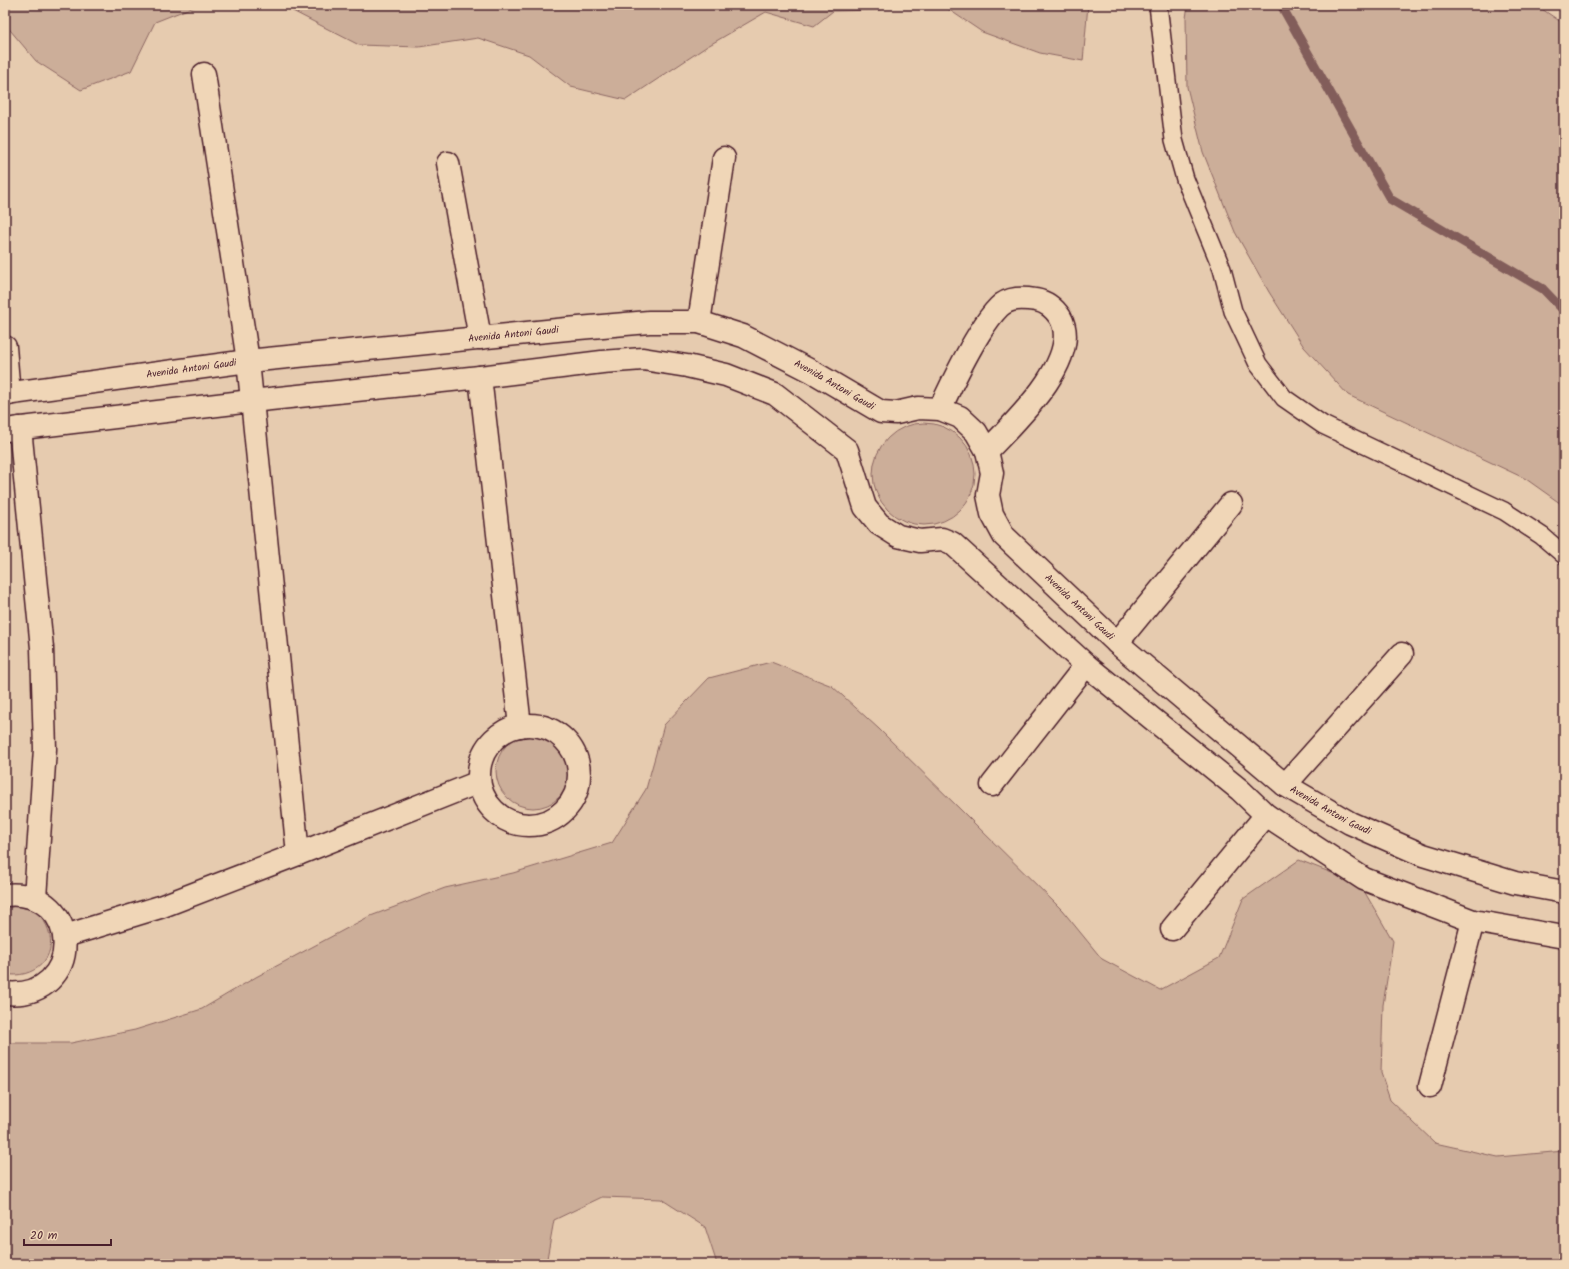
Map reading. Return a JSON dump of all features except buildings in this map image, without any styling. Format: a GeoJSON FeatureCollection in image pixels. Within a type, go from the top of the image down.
{"type":"FeatureCollection","features":[{"type":"Feature","properties":{"kind":"street"},"geometry":{"type":"LineString","coordinates":[[204,74],[248,361],[298,854]]}},
{"type":"Feature","properties":{"kind":"street"},"geometry":{"type":"LineString","coordinates":[[699,322],[724,158]]}},
{"type":"Feature","properties":{"kind":"street"},"geometry":{"type":"LineString","coordinates":[[448,163],[480,338]]}},
{"type":"Feature","properties":{"kind":"street"},"geometry":{"type":"LineString","coordinates":[[940,409],[967,353],[990,317],[1000,305],[1012,299],[1025,298],[1049,304],[1060,317],[1064,330],[1063,349],[1056,368],[1044,387],[987,451]]}},
{"type":"Feature","properties":{"kind":"street","name":"Avenida Antoni Gaudi"},"geometry":{"type":"LineString","coordinates":[[7,394],[248,361],[649,322],[699,322],[743,336],[813,372],[881,412],[896,414],[918,408],[940,409],[960,417],[976,432],[987,451],[992,473],[988,495],[992,514],[1004,536],[1117,643],[1285,785],[1350,823],[1423,855],[1515,884],[1564,892]]}},
{"type":"Feature","properties":{"kind":"street"},"geometry":{"type":"LineString","coordinates":[[5,347],[7,394]]}},
{"type":"Feature","properties":{"kind":"street"},"geometry":{"type":"LineString","coordinates":[[35,898],[45,749],[42,648],[12,429],[602,362],[643,359],[687,366],[726,375],[775,394],[847,450],[866,507],[879,524],[898,536],[920,541],[942,539],[952,543],[1086,665],[1240,790],[1266,815],[1364,879],[1473,921],[1564,937]]}},
{"type":"Feature","properties":{"kind":"street"},"geometry":{"type":"LineString","coordinates":[[480,377],[520,726]]}},
{"type":"Feature","properties":{"kind":"street"},"geometry":{"type":"LineString","coordinates":[[1117,643],[1231,504]]}},
{"type":"Feature","properties":{"kind":"street"},"geometry":{"type":"LineString","coordinates":[[1285,785],[1402,654]]}},
{"type":"Feature","properties":{"kind":"street"},"geometry":{"type":"LineString","coordinates":[[992,785],[1086,665]]}},
{"type":"Feature","properties":{"kind":"street"},"geometry":{"type":"LineString","coordinates":[[537,725],[552,730],[565,739],[574,752],[579,767],[579,783],[574,798],[568,807],[565,811],[552,820],[536,825],[521,825],[505,819],[493,810],[483,797],[479,782],[479,766],[485,752],[494,740],[506,730],[520,726],[537,725]]}},
{"type":"Feature","properties":{"kind":"street"},"geometry":{"type":"LineString","coordinates":[[65,936],[160,907],[479,782]]}},
{"type":"Feature","properties":{"kind":"street"},"geometry":{"type":"LineString","coordinates":[[1172,929],[1266,815]]}},
{"type":"Feature","properties":{"kind":"street"},"geometry":{"type":"LineString","coordinates":[[5,895],[19,894],[35,898],[49,907],[59,920],[65,936],[65,952],[59,968],[49,982],[35,991],[18,994],[5,993]]}},
{"type":"Feature","properties":{"kind":"street"},"geometry":{"type":"LineString","coordinates":[[1430,1086],[1473,921]]}},
{"type":"Feature","properties":{"kind":"lane"},"geometry":{"type":"LineString","coordinates":[[1158,5],[1174,140],[1185,179],[1222,269],[1233,311],[1258,364],[1284,398],[1323,425],[1504,511],[1542,536],[1564,555]]}},
{"type":"Feature","properties":{"kind":"shaded area"},"geometry":{"type":"Polygon","coordinates":[[[5,5],[198,5],[155,22],[131,71],[81,90],[36,61],[5,24],[5,5]]]}},
{"type":"Feature","properties":{"kind":"shaded area"},"geometry":{"type":"Polygon","coordinates":[[[281,5],[885,5],[879,10],[833,11],[814,26],[766,12],[706,47],[626,100],[571,87],[529,55],[478,38],[419,47],[359,45],[281,5]]]}},
{"type":"Feature","properties":{"kind":"shaded area"},"geometry":{"type":"Polygon","coordinates":[[[942,5],[1088,5],[1083,61],[1040,53],[982,32],[942,5]]]}},
{"type":"Feature","properties":{"kind":"shaded area"},"geometry":{"type":"Polygon","coordinates":[[[1188,5],[1536,5],[1564,24],[1564,506],[1526,479],[1348,395],[1304,347],[1269,292],[1235,232],[1203,152],[1187,87],[1186,18],[1188,5]]]}},
{"type":"Feature","properties":{"kind":"shaded area"},"geometry":{"type":"Polygon","coordinates":[[[924,423],[944,427],[952,431],[960,438],[967,446],[971,454],[975,474],[971,494],[967,502],[960,510],[952,517],[944,521],[924,525],[904,521],[896,517],[888,510],[881,502],[877,494],[873,474],[877,454],[881,446],[888,438],[896,431],[904,427],[924,423]]]}},
{"type":"Feature","properties":{"kind":"shaded area"},"geometry":{"type":"Polygon","coordinates":[[[771,662],[832,686],[879,729],[1062,910],[1102,959],[1160,990],[1219,958],[1243,899],[1299,860],[1360,884],[1393,941],[1383,1005],[1381,1073],[1390,1100],[1435,1143],[1498,1157],[1564,1151],[1564,1264],[717,1264],[705,1227],[661,1199],[602,1197],[554,1220],[546,1264],[5,1264],[5,1043],[71,1043],[135,1030],[202,1009],[256,977],[368,917],[445,888],[513,873],[612,843],[646,789],[664,725],[709,678],[771,662]]]}},
{"type":"Feature","properties":{"kind":"shaded area"},"geometry":{"type":"Polygon","coordinates":[[[533,734],[554,740],[564,750],[570,771],[564,792],[554,802],[533,808],[512,802],[502,792],[496,771],[502,750],[512,740],[533,734]]]}},
{"type":"Feature","properties":{"kind":"shaded area"},"geometry":{"type":"Polygon","coordinates":[[[18,906],[36,913],[43,919],[48,929],[50,949],[47,958],[34,970],[25,974],[5,974],[5,908],[18,906]]]}},
{"type":"Feature","properties":{"kind":"waterway"},"geometry":{"type":"LineString","coordinates":[[1281,5],[1390,199],[1543,289],[1564,311]]}}]}
